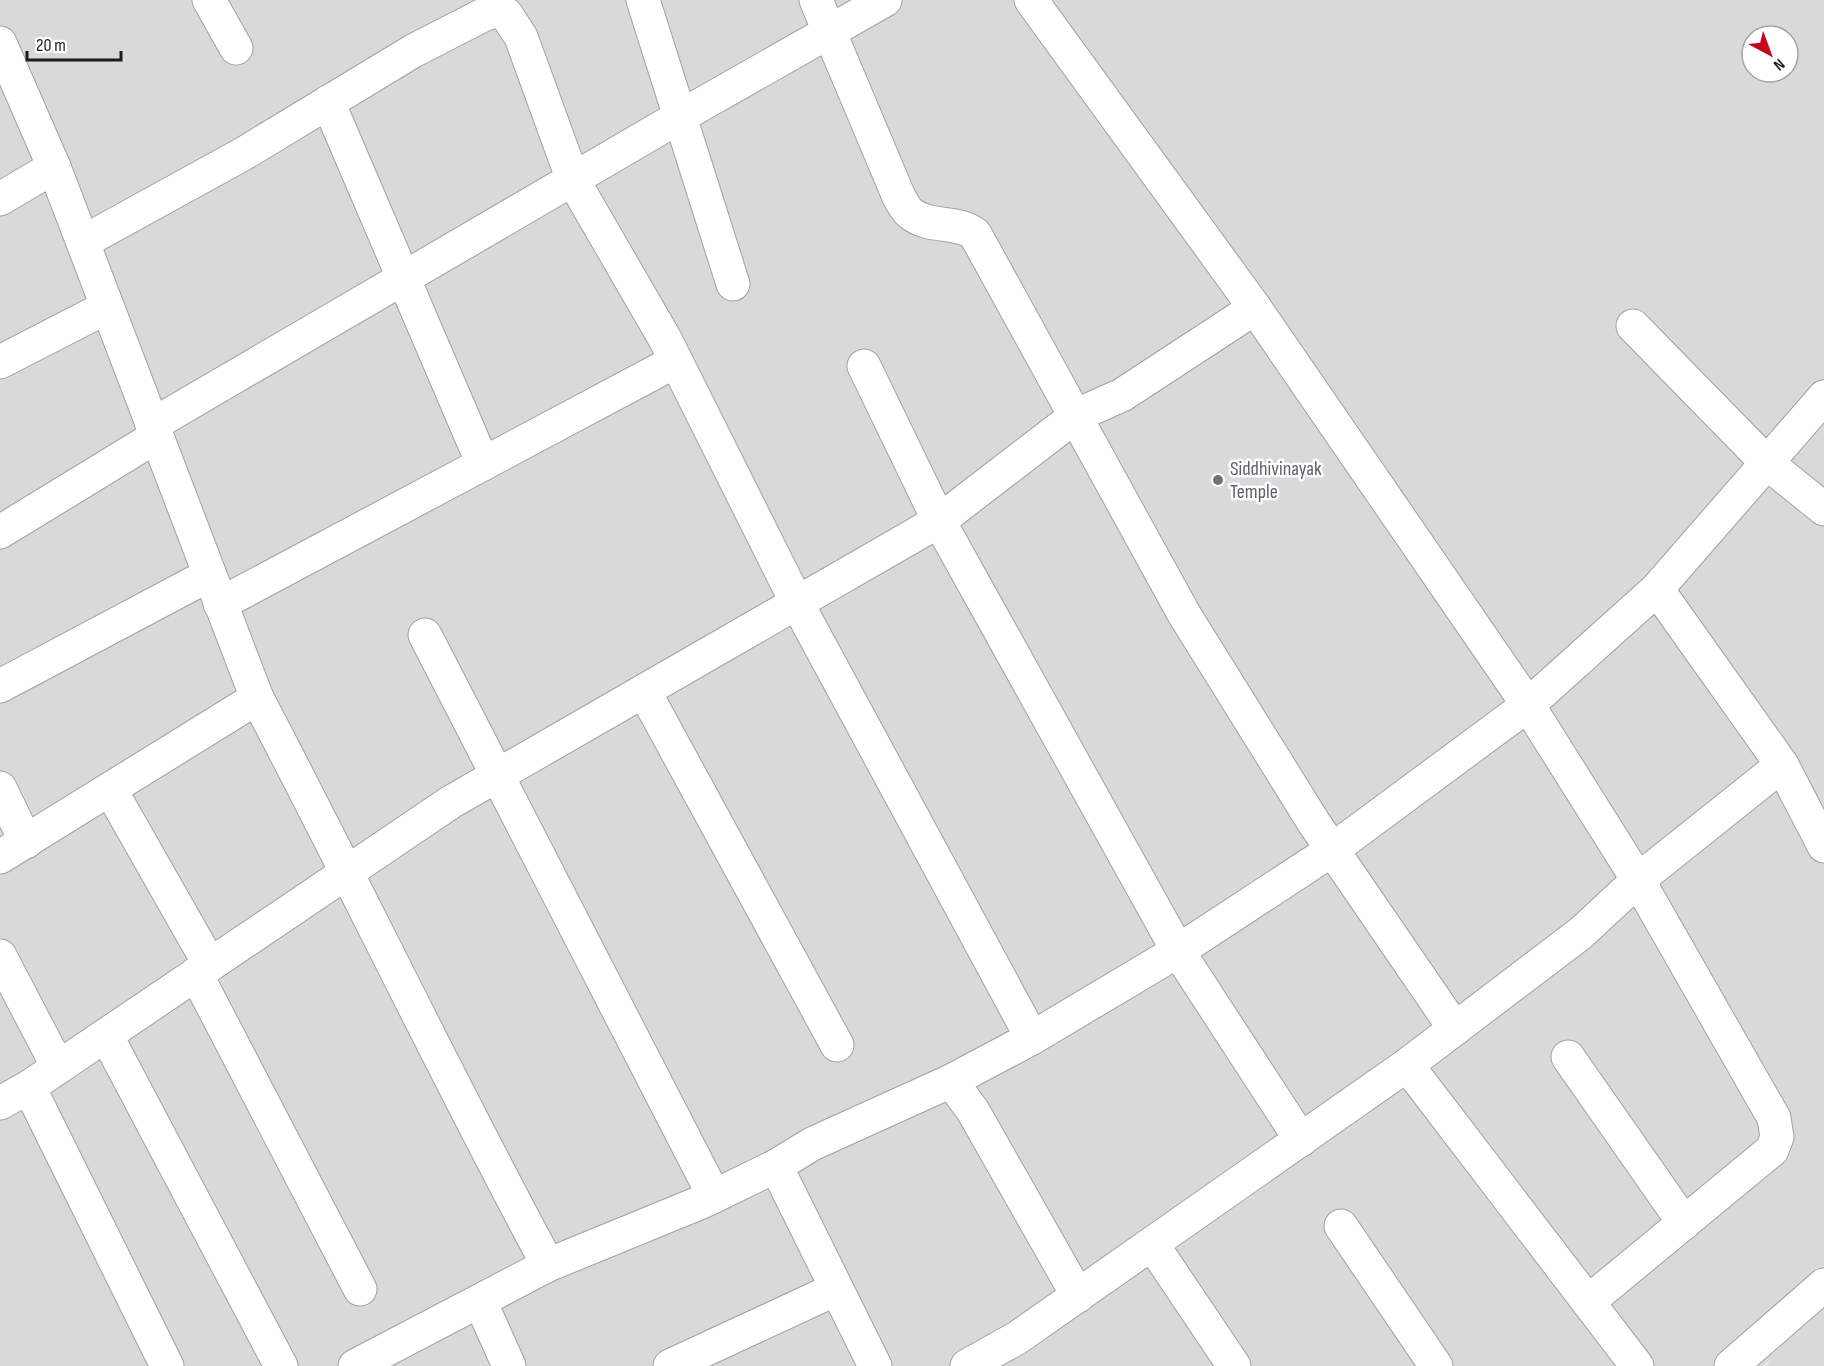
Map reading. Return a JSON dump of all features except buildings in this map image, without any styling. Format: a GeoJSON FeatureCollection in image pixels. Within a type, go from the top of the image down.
{"type":"FeatureCollection","features":[{"type":"Feature","properties":{"kind":"street"},"geometry":{"type":"LineString","coordinates":[[209,0],[236,48]]}},
{"type":"Feature","properties":{"kind":"street"},"geometry":{"type":"LineString","coordinates":[[643,0],[733,284]]}},
{"type":"Feature","properties":{"kind":"street"},"geometry":{"type":"LineString","coordinates":[[816,0],[899,197],[911,214],[928,222],[967,227],[975,234],[1077,415],[1184,614],[1332,850],[1455,1029]]}},
{"type":"Feature","properties":{"kind":"street"},"geometry":{"type":"LineString","coordinates":[[0,532],[154,431],[403,278],[885,0]]}},
{"type":"Feature","properties":{"kind":"street"},"geometry":{"type":"LineString","coordinates":[[1032,0],[1255,308],[1528,705],[1638,880],[1774,1118],[1778,1137],[1772,1150],[1588,1302]]}},
{"type":"Feature","properties":{"kind":"street"},"geometry":{"type":"LineString","coordinates":[[83,242],[243,154],[413,51],[485,14],[497,11],[506,14],[521,37],[573,180],[676,361],[797,603],[1032,1038]]}},
{"type":"Feature","properties":{"kind":"street"},"geometry":{"type":"LineString","coordinates":[[0,43],[54,167],[257,698],[348,872],[474,1127],[548,1265]]}},
{"type":"Feature","properties":{"kind":"street"},"geometry":{"type":"LineString","coordinates":[[328,102],[483,464]]}},
{"type":"Feature","properties":{"kind":"street"},"geometry":{"type":"LineString","coordinates":[[0,199],[54,167]]}},
{"type":"Feature","properties":{"kind":"street"},"geometry":{"type":"LineString","coordinates":[[0,362],[107,307]]}},
{"type":"Feature","properties":{"kind":"street"},"geometry":{"type":"LineString","coordinates":[[0,1103],[29,1087],[451,801],[939,521],[1077,415],[1122,395],[1255,308]]}},
{"type":"Feature","properties":{"kind":"street"},"geometry":{"type":"LineString","coordinates":[[1633,326],[1767,462],[1824,509]]}},
{"type":"Feature","properties":{"kind":"street"},"geometry":{"type":"LineString","coordinates":[[0,686],[215,590],[483,464],[676,361]]}},
{"type":"Feature","properties":{"kind":"street"},"geometry":{"type":"LineString","coordinates":[[864,366],[939,521],[1178,951],[1301,1140]]}},
{"type":"Feature","properties":{"kind":"street"},"geometry":{"type":"LineString","coordinates":[[355,1366],[548,1265],[714,1196],[776,1166],[812,1144],[951,1080],[1032,1038],[1178,951],[1332,850],[1528,705],[1657,589],[1824,397]]}},
{"type":"Feature","properties":{"kind":"street"},"geometry":{"type":"LineString","coordinates":[[1657,589],[1782,765],[1824,846]]}},
{"type":"Feature","properties":{"kind":"street"},"geometry":{"type":"LineString","coordinates":[[424,635],[714,1196]]}},
{"type":"Feature","properties":{"kind":"street"},"geometry":{"type":"LineString","coordinates":[[644,691],[837,1045]]}},
{"type":"Feature","properties":{"kind":"street"},"geometry":{"type":"LineString","coordinates":[[0,788],[13,850],[257,698]]}},
{"type":"Feature","properties":{"kind":"street"},"geometry":{"type":"LineString","coordinates":[[967,1366],[1017,1338],[1407,1065],[1581,933],[1638,880],[1782,765]]}},
{"type":"Feature","properties":{"kind":"street"},"geometry":{"type":"LineString","coordinates":[[110,789],[203,969],[360,1288]]}},
{"type":"Feature","properties":{"kind":"street"},"geometry":{"type":"LineString","coordinates":[[0,956],[58,1067]]}},
{"type":"Feature","properties":{"kind":"street"},"geometry":{"type":"LineString","coordinates":[[106,1035],[281,1366]]}},
{"type":"Feature","properties":{"kind":"street"},"geometry":{"type":"LineString","coordinates":[[1568,1057],[1684,1223]]}},
{"type":"Feature","properties":{"kind":"street"},"geometry":{"type":"LineString","coordinates":[[1407,1065],[1637,1366]]}},
{"type":"Feature","properties":{"kind":"street"},"geometry":{"type":"LineString","coordinates":[[951,1080],[974,1111],[1078,1296]]}},
{"type":"Feature","properties":{"kind":"street"},"geometry":{"type":"LineString","coordinates":[[29,1087],[167,1366]]}},
{"type":"Feature","properties":{"kind":"street"},"geometry":{"type":"LineString","coordinates":[[776,1166],[875,1366]]}},
{"type":"Feature","properties":{"kind":"street"},"geometry":{"type":"LineString","coordinates":[[1341,1226],[1436,1366]]}},
{"type":"Feature","properties":{"kind":"street"},"geometry":{"type":"LineString","coordinates":[[1152,1244],[1234,1366]]}},
{"type":"Feature","properties":{"kind":"street"},"geometry":{"type":"LineString","coordinates":[[670,1366],[836,1289]]}},
{"type":"Feature","properties":{"kind":"street"},"geometry":{"type":"LineString","coordinates":[[1731,1366],[1821,1294]]}},
{"type":"Feature","properties":{"kind":"street"},"geometry":{"type":"LineString","coordinates":[[480,1300],[509,1366]]}},
{"type":"Feature","properties":{"kind":"shaded area"},"geometry":{"type":"Polygon","coordinates":[[[0,0],[1824,0],[1824,1366],[1766,1366],[1772,1359],[1762,1366],[0,1366],[0,0]]]}},
{"type":"Feature","properties":{"kind":"place","name":"Siddhivinayak Temple"},"geometry":{"type":"Point","coordinates":[1218,480]}}]}
